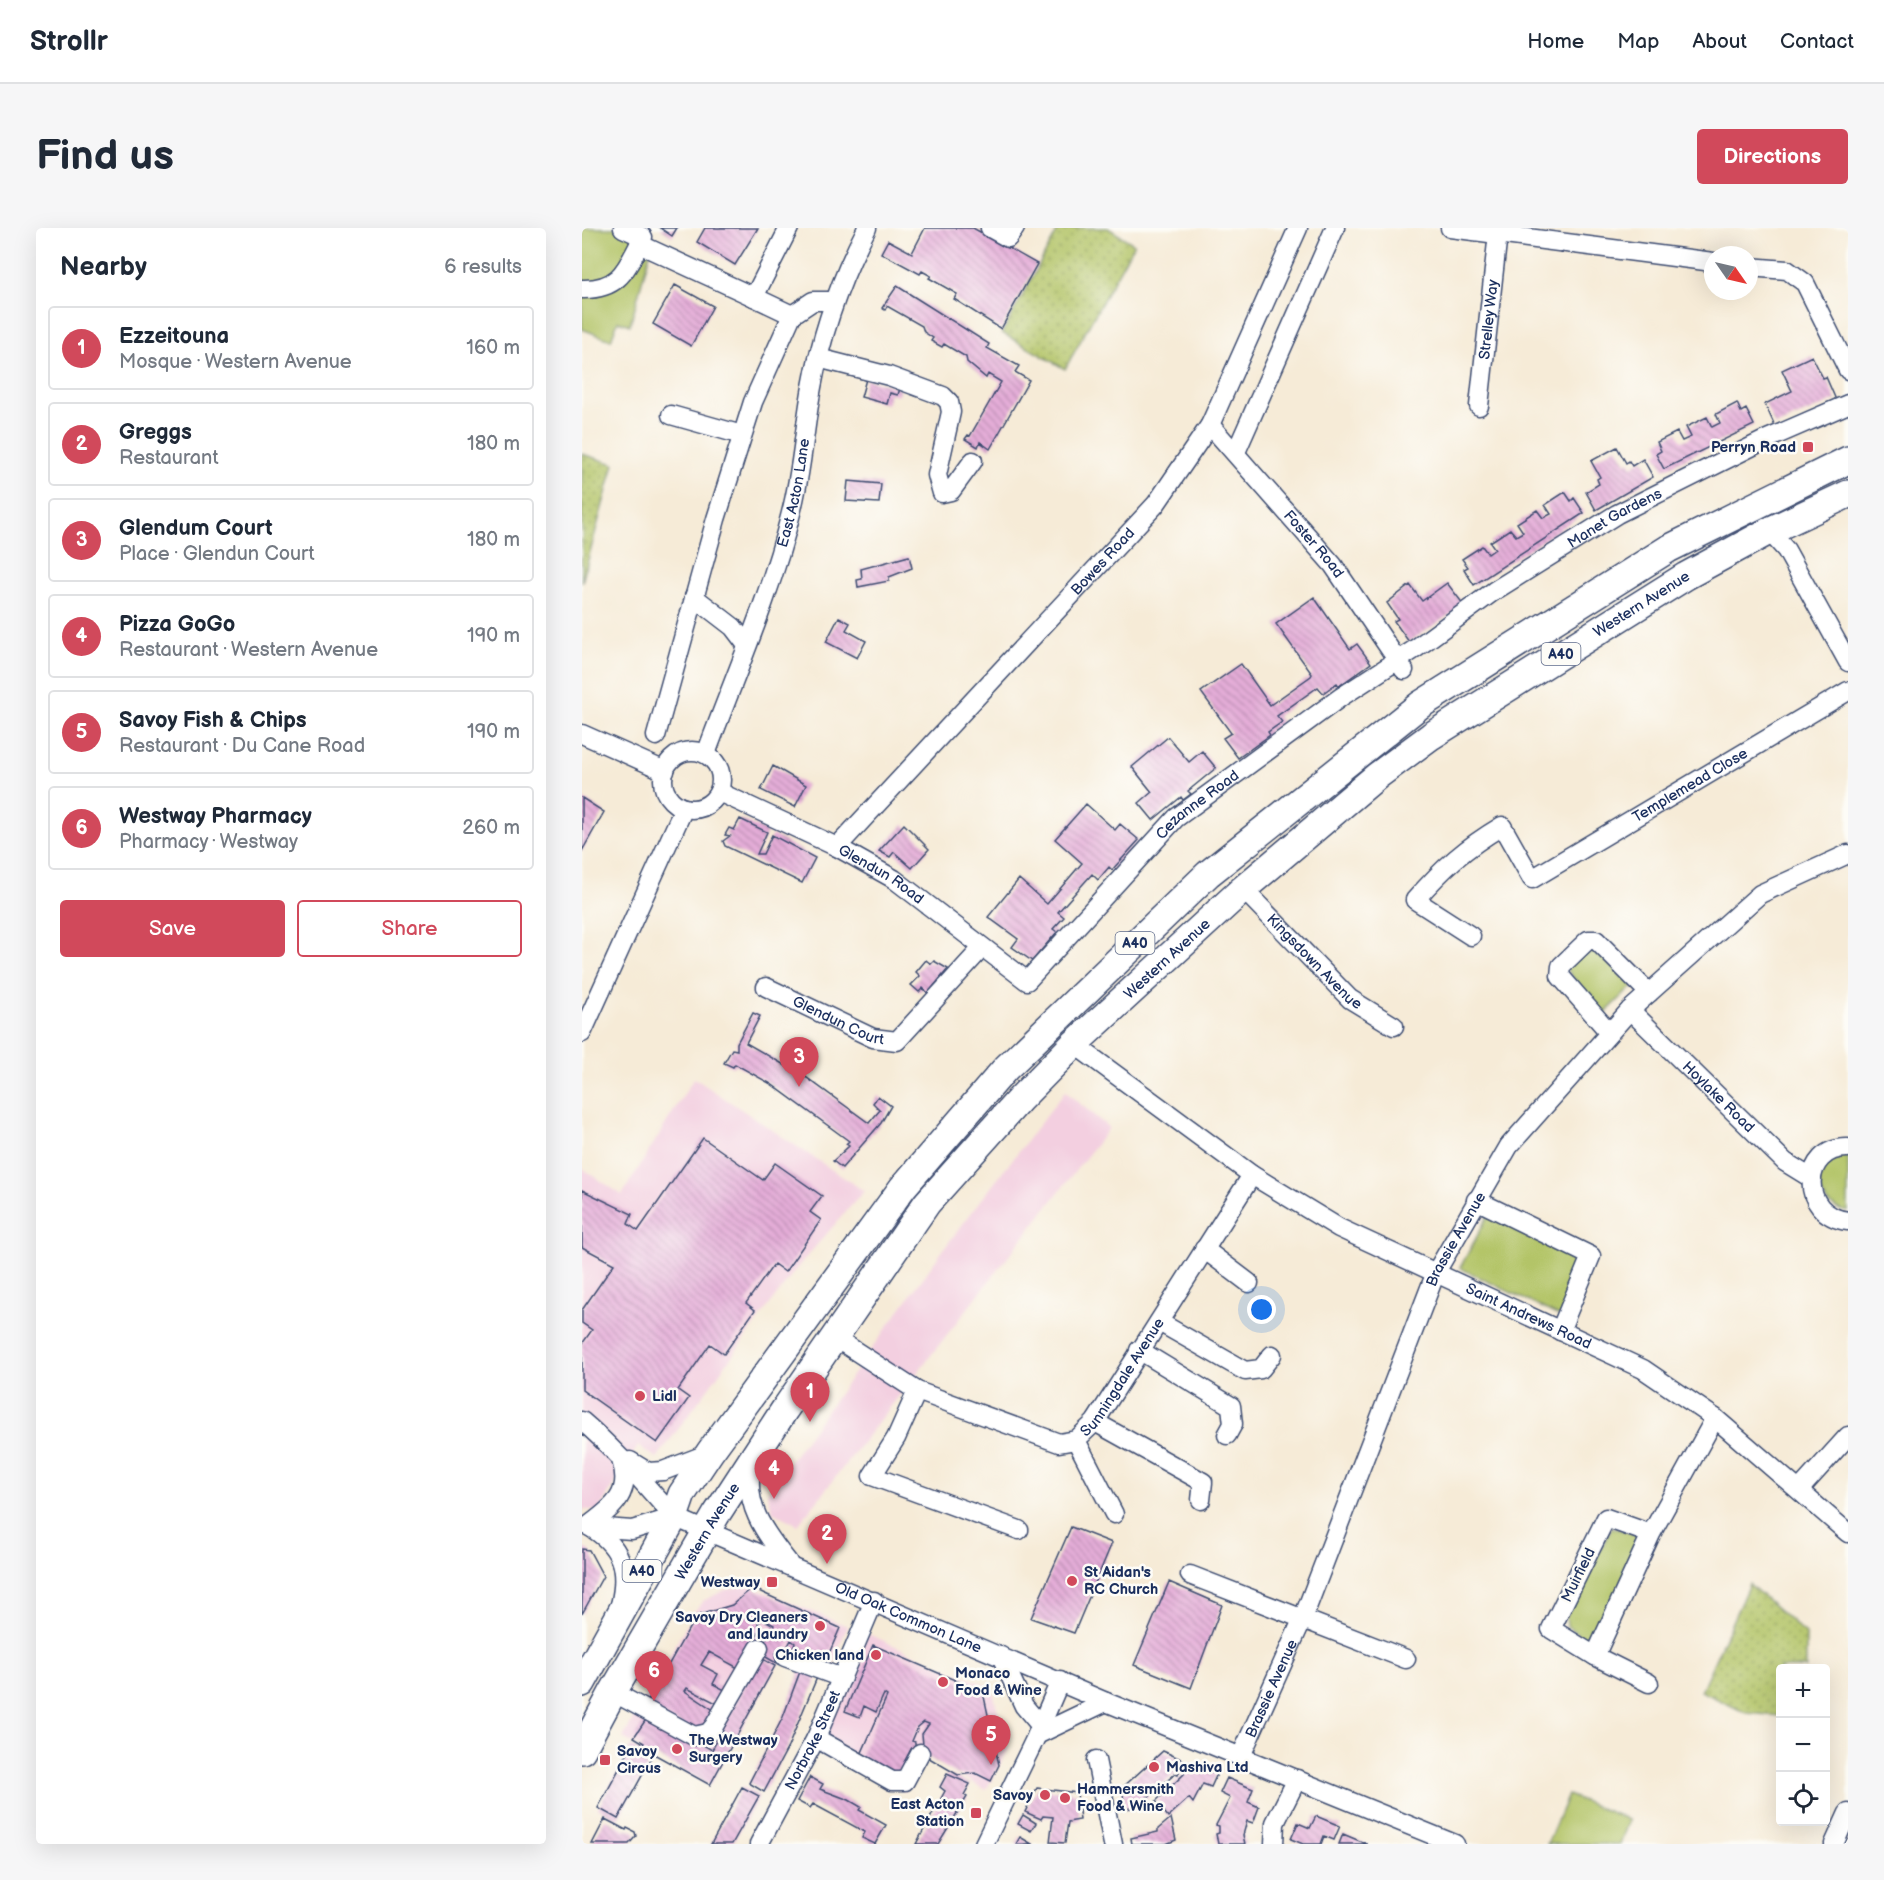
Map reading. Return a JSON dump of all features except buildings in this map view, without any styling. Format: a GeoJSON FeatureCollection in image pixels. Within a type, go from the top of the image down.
{"type":"FeatureCollection","features":[{"type":"Feature","properties":{"kind":"highway","name":"A40"},"geometry":{"type":"LineString","coordinates":[[582,1683],[674,1517],[682,1494],[710,1452],[903,1187],[1006,1068],[1208,874],[1420,705],[1668,549],[1848,460]]}},
{"type":"Feature","properties":{"kind":"highway","name":"Western Avenue"},"geometry":{"type":"LineString","coordinates":[[613,1692],[707,1530],[834,1337],[927,1203],[1020,1099],[1074,1044],[1242,889],[1377,776],[1431,736],[1686,576],[1769,531],[1848,494]]}},
{"type":"Feature","properties":{"kind":"highway","name":"A40"},"geometry":{"type":"LineString","coordinates":[[582,1750],[613,1692]]}},
{"type":"Feature","properties":{"kind":"street"},"geometry":{"type":"LineString","coordinates":[[582,289],[610,284],[623,275],[643,237],[623,228]]}},
{"type":"Feature","properties":{"kind":"street"},"geometry":{"type":"LineString","coordinates":[[754,297],[789,228]]}},
{"type":"Feature","properties":{"kind":"street","name":"East Acton Lane"},"geometry":{"type":"LineString","coordinates":[[706,754],[777,561],[791,514],[818,358],[834,301],[867,228]]}},
{"type":"Feature","properties":{"kind":"street"},"geometry":{"type":"LineString","coordinates":[[990,228],[1008,238],[1015,228]]}},
{"type":"Feature","properties":{"kind":"street","name":"Bowes Road"},"geometry":{"type":"LineString","coordinates":[[837,847],[1156,504],[1210,425],[1298,228]]}},
{"type":"Feature","properties":{"kind":"street"},"geometry":{"type":"LineString","coordinates":[[1236,452],[1335,228]]}},
{"type":"Feature","properties":{"kind":"street"},"geometry":{"type":"LineString","coordinates":[[1450,228],[1704,261]]}},
{"type":"Feature","properties":{"kind":"street","name":"Strelley Way"},"geometry":{"type":"LineString","coordinates":[[1479,406],[1498,233]]}},
{"type":"Feature","properties":{"kind":"street"},"geometry":{"type":"LineString","coordinates":[[639,244],[792,315]]}},
{"type":"Feature","properties":{"kind":"street"},"geometry":{"type":"LineString","coordinates":[[1758,268],[1787,270],[1805,283],[1848,370]]}},
{"type":"Feature","properties":{"kind":"street"},"geometry":{"type":"LineString","coordinates":[[656,736],[742,435],[792,315],[813,302],[834,301]]}},
{"type":"Feature","properties":{"kind":"street"},"geometry":{"type":"LineString","coordinates":[[818,358],[889,376],[943,396],[949,402],[951,412],[937,475],[942,493],[951,491],[973,461]]}},
{"type":"Feature","properties":{"kind":"street","name":"Manet Gardens"},"geometry":{"type":"LineString","coordinates":[[1401,666],[1494,591],[1617,514],[1765,440],[1848,404]]}},
{"type":"Feature","properties":{"kind":"street"},"geometry":{"type":"LineString","coordinates":[[671,415],[742,435]]}},
{"type":"Feature","properties":{"kind":"street","name":"Foster Road"},"geometry":{"type":"LineString","coordinates":[[1210,425],[1333,565],[1401,666]]}},
{"type":"Feature","properties":{"kind":"street"},"geometry":{"type":"LineString","coordinates":[[1769,531],[1786,550],[1827,620],[1848,662]]}},
{"type":"Feature","properties":{"kind":"street"},"geometry":{"type":"LineString","coordinates":[[694,597],[733,627],[746,644]]}},
{"type":"Feature","properties":{"kind":"street","name":"Cezanne Road"},"geometry":{"type":"LineString","coordinates":[[1027,981],[1176,818],[1341,697],[1401,666]]}},
{"type":"Feature","properties":{"kind":"street","name":"Templemead Close"},"geometry":{"type":"LineString","coordinates":[[1471,936],[1415,900],[1443,867],[1474,843],[1502,826],[1532,879],[1848,691]]}},
{"type":"Feature","properties":{"kind":"street"},"geometry":{"type":"LineString","coordinates":[[582,734],[664,771]]}},
{"type":"Feature","properties":{"kind":"street"},"geometry":{"type":"LineString","coordinates":[[696,751],[706,754],[718,766],[722,784],[719,792],[708,805],[693,810],[684,808],[669,798],[663,781],[664,771],[677,756],[696,751]]}},
{"type":"Feature","properties":{"kind":"street","name":"Glendun Road"},"geometry":{"type":"LineString","coordinates":[[719,792],[837,847],[894,879],[1027,981]]}},
{"type":"Feature","properties":{"kind":"street"},"geometry":{"type":"LineString","coordinates":[[582,1033],[684,808]]}},
{"type":"Feature","properties":{"kind":"street","name":"Brassie Avenue"},"geometry":{"type":"LineString","coordinates":[[1241,1756],[1303,1618],[1436,1272],[1509,1146],[1630,1010],[1760,894],[1848,855]]}},
{"type":"Feature","properties":{"kind":"street","name":"Kingsdown Avenue"},"geometry":{"type":"LineString","coordinates":[[1242,889],[1350,999],[1394,1026]]}},
{"type":"Feature","properties":{"kind":"street"},"geometry":{"type":"LineString","coordinates":[[1609,1032],[1560,976],[1561,966],[1588,940],[1596,940],[1649,993]]}},
{"type":"Feature","properties":{"kind":"street","name":"Glendun Court"},"geometry":{"type":"LineString","coordinates":[[766,987],[873,1038],[897,1041],[982,948]]}},
{"type":"Feature","properties":{"kind":"street","name":"Hoylake Road"},"geometry":{"type":"LineString","coordinates":[[1630,1010],[1785,1162],[1811,1178]]}},
{"type":"Feature","properties":{"kind":"street","name":"Saint Andrews Road"},"geometry":{"type":"LineString","coordinates":[[1074,1044],[1252,1175],[1339,1228],[1643,1369],[1715,1418],[1800,1489],[1848,1533]]}},
{"type":"Feature","properties":{"kind":"street"},"geometry":{"type":"LineString","coordinates":[[1848,1148],[1831,1151],[1821,1158],[1811,1178],[1811,1191],[1824,1212],[1835,1219],[1848,1221]]}},
{"type":"Feature","properties":{"kind":"street","name":"Sunningdale Avenue"},"geometry":{"type":"LineString","coordinates":[[834,1337],[916,1391],[1059,1443],[1076,1440],[1095,1422],[1138,1350],[1159,1322],[1252,1175]]}},
{"type":"Feature","properties":{"kind":"street"},"geometry":{"type":"LineString","coordinates":[[1476,1200],[1591,1256],[1560,1331]]}},
{"type":"Feature","properties":{"kind":"street"},"geometry":{"type":"LineString","coordinates":[[1204,1249],[1249,1283]]}},
{"type":"Feature","properties":{"kind":"street"},"geometry":{"type":"LineString","coordinates":[[1159,1322],[1245,1371],[1261,1369],[1272,1355]]}},
{"type":"Feature","properties":{"kind":"street"},"geometry":{"type":"LineString","coordinates":[[1138,1350],[1231,1406],[1233,1424],[1227,1435]]}},
{"type":"Feature","properties":{"kind":"street"},"geometry":{"type":"LineString","coordinates":[[916,1391],[896,1438],[872,1476],[1019,1530]]}},
{"type":"Feature","properties":{"kind":"street"},"geometry":{"type":"LineString","coordinates":[[1595,1656],[1651,1534],[1715,1418]]}},
{"type":"Feature","properties":{"kind":"street","name":"Old Oak Common Lane"},"geometry":{"type":"LineString","coordinates":[[582,1421],[618,1453],[648,1472],[685,1464],[710,1452]]}},
{"type":"Feature","properties":{"kind":"street"},"geometry":{"type":"LineString","coordinates":[[1095,1422],[1203,1482],[1201,1500]]}},
{"type":"Feature","properties":{"kind":"street"},"geometry":{"type":"LineString","coordinates":[[1800,1489],[1848,1436]]}},
{"type":"Feature","properties":{"kind":"street"},"geometry":{"type":"LineString","coordinates":[[1076,1440],[1113,1514]]}},
{"type":"Feature","properties":{"kind":"street"},"geometry":{"type":"LineString","coordinates":[[585,1526],[614,1506],[624,1487],[625,1473],[618,1453]]}},
{"type":"Feature","properties":{"kind":"street","name":"Old Oak Common Lane"},"geometry":{"type":"LineString","coordinates":[[618,1453],[644,1486],[674,1517],[1106,1702],[1455,1844]]}},
{"type":"Feature","properties":{"kind":"street"},"geometry":{"type":"LineString","coordinates":[[757,1453],[750,1480],[752,1504],[762,1527],[790,1565]]}},
{"type":"Feature","properties":{"kind":"street"},"geometry":{"type":"LineString","coordinates":[[585,1526],[632,1530],[674,1517]]}},
{"type":"Feature","properties":{"kind":"street","name":"Muirfield"},"geometry":{"type":"LineString","coordinates":[[1649,1683],[1595,1656],[1551,1629],[1606,1518],[1651,1534]]}},
{"type":"Feature","properties":{"kind":"street"},"geometry":{"type":"LineString","coordinates":[[585,1526],[605,1536],[614,1545],[623,1568],[623,1593],[613,1626]]}},
{"type":"Feature","properties":{"kind":"street"},"geometry":{"type":"LineString","coordinates":[[1190,1575],[1406,1659]]}},
{"type":"Feature","properties":{"kind":"street","name":"Norbroke Street"},"geometry":{"type":"LineString","coordinates":[[759,1844],[816,1738],[874,1601]]}},
{"type":"Feature","properties":{"kind":"street"},"geometry":{"type":"LineString","coordinates":[[613,1692],[694,1736],[701,1736],[714,1726],[759,1648]]}},
{"type":"Feature","properties":{"kind":"street"},"geometry":{"type":"LineString","coordinates":[[1001,1656],[1038,1730]]}},
{"type":"Feature","properties":{"kind":"street"},"geometry":{"type":"LineString","coordinates":[[785,1657],[842,1678]]}},
{"type":"Feature","properties":{"kind":"street"},"geometry":{"type":"LineString","coordinates":[[984,1844],[1060,1681]]}},
{"type":"Feature","properties":{"kind":"street"},"geometry":{"type":"LineString","coordinates":[[1038,1730],[1106,1702]]}},
{"type":"Feature","properties":{"kind":"street"},"geometry":{"type":"LineString","coordinates":[[816,1738],[892,1781],[905,1781],[920,1753]]}},
{"type":"Feature","properties":{"kind":"street"},"geometry":{"type":"LineString","coordinates":[[1096,1760],[1113,1844]]}},
{"type":"Feature","properties":{"kind":"street"},"geometry":{"type":"LineString","coordinates":[[1274,1844],[1275,1823],[1297,1779]]}},
{"type":"Feature","properties":{"kind":"street"},"geometry":{"type":"LineString","coordinates":[[1834,1844],[1848,1813]]}},
{"type":"Feature","properties":{"kind":"shaded area"},"geometry":{"type":"Polygon","coordinates":[[[694,1078],[864,1191],[796,1269],[657,1458],[638,1446],[598,1511],[582,1509],[582,1168],[622,1195],[694,1078]]]}},
{"type":"Feature","properties":{"kind":"shaded area"},"geometry":{"type":"Polygon","coordinates":[[[1065,1091],[1109,1128],[798,1525],[773,1512],[767,1493],[949,1242],[1065,1091]]]}},
{"type":"Feature","properties":{"kind":"shaded area"},"geometry":{"type":"Polygon","coordinates":[[[748,1585],[847,1626],[829,1677],[780,1661],[710,1785],[623,1738],[694,1612],[703,1601],[725,1590],[748,1585]]]}},
{"type":"Feature","properties":{"kind":"shaded area"},"geometry":{"type":"Polygon","coordinates":[[[868,1634],[992,1688],[1008,1750],[986,1790],[952,1771],[937,1728],[905,1792],[821,1747],[868,1634]]]}},
{"type":"Feature","properties":{"kind":"green space"},"geometry":{"type":"Polygon","coordinates":[[[582,228],[637,228],[654,238],[630,325],[618,321],[611,340],[582,329],[582,228]]]}},
{"type":"Feature","properties":{"kind":"green space"},"geometry":{"type":"Polygon","coordinates":[[[1059,228],[1108,228],[1134,244],[1065,369],[1002,333],[1059,228]]]}},
{"type":"Feature","properties":{"kind":"green space"},"geometry":{"type":"Polygon","coordinates":[[[582,454],[614,464],[582,582],[582,454]]]}},
{"type":"Feature","properties":{"kind":"green space"},"geometry":{"type":"Polygon","coordinates":[[[1590,944],[1635,984],[1601,1017],[1565,967],[1590,944]]]}},
{"type":"Feature","properties":{"kind":"green space"},"geometry":{"type":"Polygon","coordinates":[[[1848,1155],[1848,1212],[1836,1208],[1827,1201],[1820,1184],[1827,1166],[1836,1159],[1848,1155]]]}},
{"type":"Feature","properties":{"kind":"green space"},"geometry":{"type":"Polygon","coordinates":[[[1490,1212],[1586,1259],[1561,1317],[1460,1268],[1490,1212]]]}},
{"type":"Feature","properties":{"kind":"green space"},"geometry":{"type":"Polygon","coordinates":[[[1612,1527],[1644,1537],[1591,1643],[1567,1626],[1566,1617],[1612,1527]]]}},
{"type":"Feature","properties":{"kind":"green space"},"geometry":{"type":"Polygon","coordinates":[[[1749,1584],[1806,1634],[1806,1664],[1776,1664],[1776,1716],[1746,1713],[1701,1691],[1749,1584]]]}},
{"type":"Feature","properties":{"kind":"green space"},"geometry":{"type":"Polygon","coordinates":[[[1568,1795],[1629,1820],[1620,1844],[1547,1844],[1568,1795]]]}},
{"type":"Feature","properties":{"kind":"place","name":"Perryn Road"},"geometry":{"type":"Point","coordinates":[1808,447]}},
{"type":"Feature","properties":{"kind":"place","name":"Glendum Court"},"geometry":{"type":"Point","coordinates":[799,1087]}},
{"type":"Feature","properties":{"kind":"place","name":"Lidl"},"geometry":{"type":"Point","coordinates":[640,1396]}},
{"type":"Feature","properties":{"kind":"place","name":"Ezzeitouna"},"geometry":{"type":"Point","coordinates":[810,1422]}},
{"type":"Feature","properties":{"kind":"place","name":"Pizza GoGo"},"geometry":{"type":"Point","coordinates":[774,1499]}},
{"type":"Feature","properties":{"kind":"place","name":"Greggs"},"geometry":{"type":"Point","coordinates":[827,1564]}},
{"type":"Feature","properties":{"kind":"place","name":"St Aidan's RC Church"},"geometry":{"type":"Point","coordinates":[1072,1581]}},
{"type":"Feature","properties":{"kind":"place","name":"Westway"},"geometry":{"type":"Point","coordinates":[772,1582]}},
{"type":"Feature","properties":{"kind":"place","name":"Savoy Dry Cleaners and laundry"},"geometry":{"type":"Point","coordinates":[820,1626]}},
{"type":"Feature","properties":{"kind":"place","name":"Chicken land"},"geometry":{"type":"Point","coordinates":[876,1655]}},
{"type":"Feature","properties":{"kind":"place","name":"Monaco Food & Wine"},"geometry":{"type":"Point","coordinates":[943,1682]}},
{"type":"Feature","properties":{"kind":"place","name":"Westway Pharmacy"},"geometry":{"type":"Point","coordinates":[654,1701]}},
{"type":"Feature","properties":{"kind":"place","name":"The Westway Surgery"},"geometry":{"type":"Point","coordinates":[677,1749]}},
{"type":"Feature","properties":{"kind":"place","name":"Savoy Circus"},"geometry":{"type":"Point","coordinates":[605,1760]}},
{"type":"Feature","properties":{"kind":"place","name":"Savoy Fish & Chips"},"geometry":{"type":"Point","coordinates":[991,1765]}},
{"type":"Feature","properties":{"kind":"place","name":"Mashiva Ltd"},"geometry":{"type":"Point","coordinates":[1154,1767]}},
{"type":"Feature","properties":{"kind":"place","name":"Savoy"},"geometry":{"type":"Point","coordinates":[1045,1795]}},
{"type":"Feature","properties":{"kind":"place","name":"Hammersmith Food & Wine"},"geometry":{"type":"Point","coordinates":[1065,1798]}},
{"type":"Feature","properties":{"kind":"place","name":"East Acton Station"},"geometry":{"type":"Point","coordinates":[976,1813]}}]}
